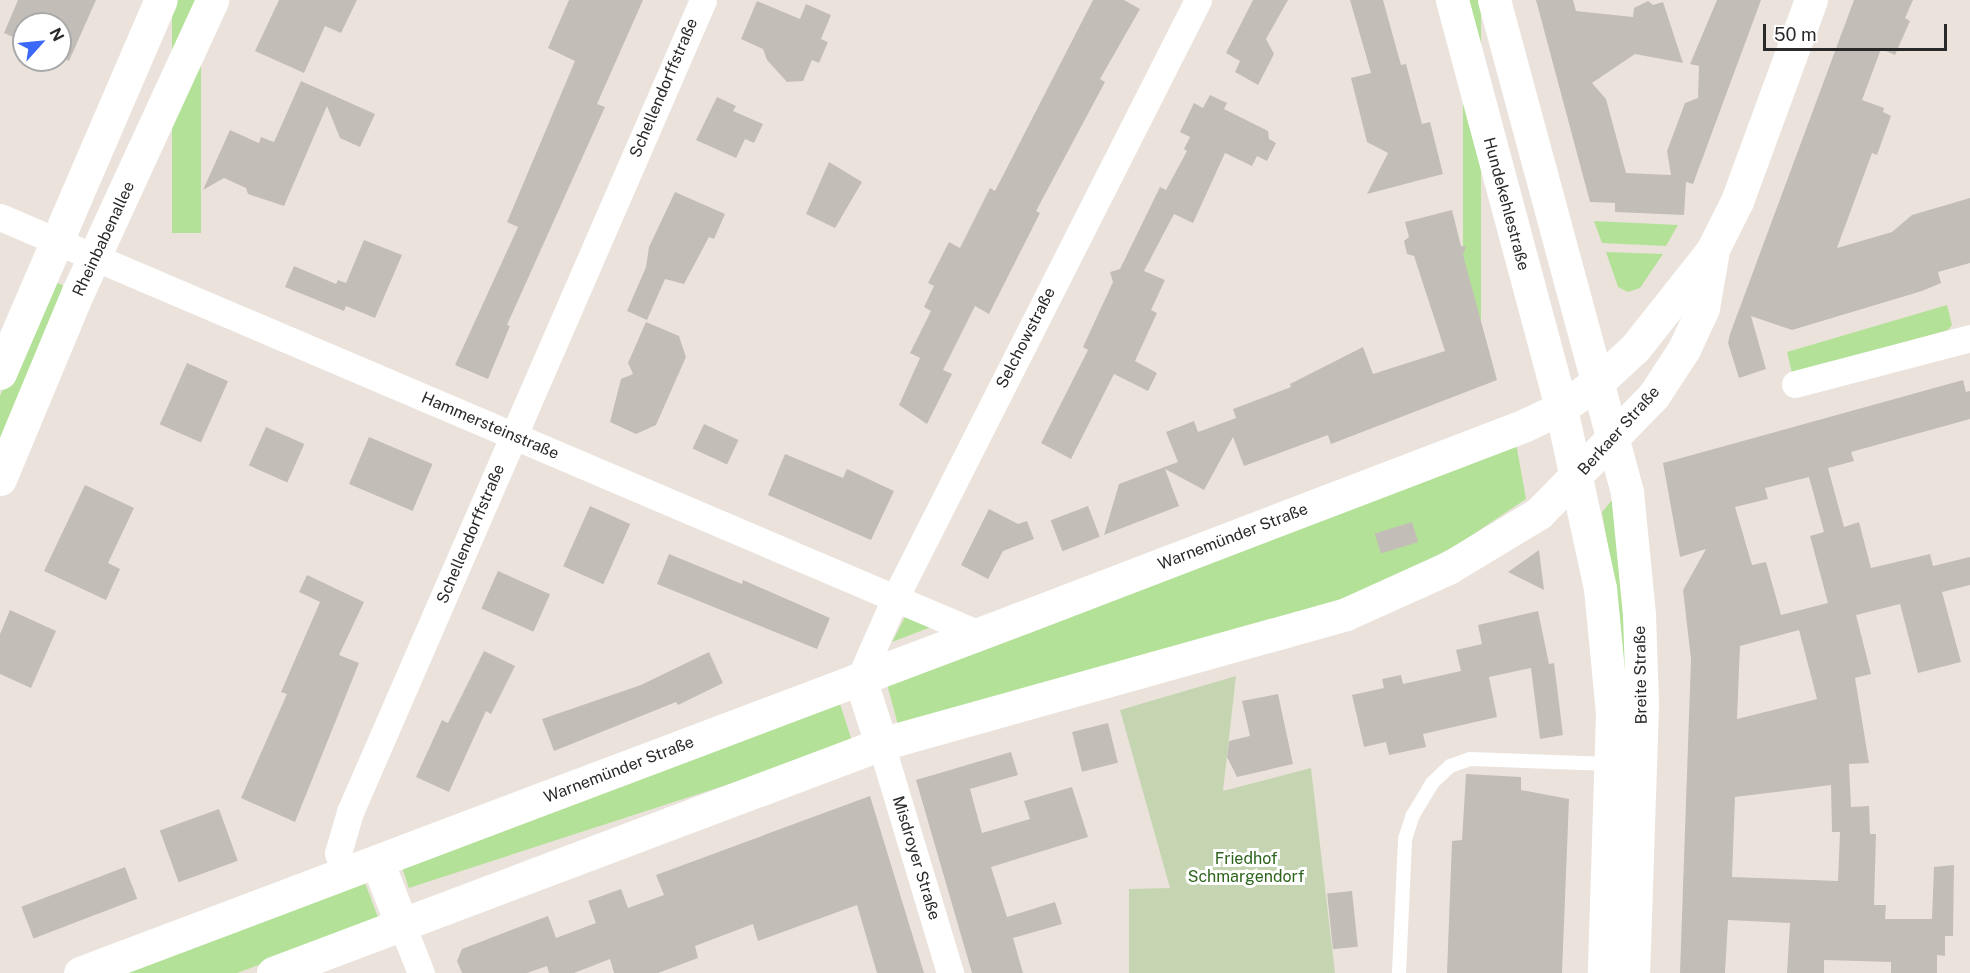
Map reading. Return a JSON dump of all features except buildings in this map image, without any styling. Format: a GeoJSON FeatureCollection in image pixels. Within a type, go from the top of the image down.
{"type":"FeatureCollection","features":[{"type":"Feature","properties":{"kind":"street"},"geometry":{"type":"LineString","coordinates":[[0,373],[161,0]]}},
{"type":"Feature","properties":{"kind":"street","name":"Rheinbabenallee"},"geometry":{"type":"LineString","coordinates":[[0,479],[94,259],[212,0]]}},
{"type":"Feature","properties":{"kind":"street","name":"Schellendorffstraße"},"geometry":{"type":"LineString","coordinates":[[345,873],[338,853],[350,812],[703,0]]}},
{"type":"Feature","properties":{"kind":"street","name":"Selchowstraße"},"geometry":{"type":"LineString","coordinates":[[860,678],[896,596],[1198,0]]}},
{"type":"Feature","properties":{"kind":"street","name":"Hundekehlestraße"},"geometry":{"type":"LineString","coordinates":[[1452,0],[1561,408]]}},
{"type":"Feature","properties":{"kind":"street"},"geometry":{"type":"LineString","coordinates":[[1494,0],[1599,381]]}},
{"type":"Feature","properties":{"kind":"street","name":"Berkaer Straße"},"geometry":{"type":"LineString","coordinates":[[1599,381],[1647,336],[1712,251],[1737,201],[1811,0]]}},
{"type":"Feature","properties":{"kind":"street","name":"Hammersteinstraße"},"geometry":{"type":"LineString","coordinates":[[0,217],[56,243],[896,596],[979,634]]}},
{"type":"Feature","properties":{"kind":"street","name":"Berkaer Straße"},"geometry":{"type":"LineString","coordinates":[[1575,479],[1654,395],[1684,349],[1703,308],[1712,251]]}},
{"type":"Feature","properties":{"kind":"street"},"geometry":{"type":"LineString","coordinates":[[1796,384],[1970,338]]}},
{"type":"Feature","properties":{"kind":"street","name":"Warnemünder Straße"},"geometry":{"type":"LineString","coordinates":[[80,973],[1523,426],[1561,408],[1599,381]]}},
{"type":"Feature","properties":{"kind":"street","name":"Breite Straße"},"geometry":{"type":"LineString","coordinates":[[1599,381],[1627,492],[1639,614],[1627,764],[1604,973]]}},
{"type":"Feature","properties":{"kind":"street","name":"Breite Straße"},"geometry":{"type":"LineString","coordinates":[[1561,408],[1600,588],[1610,667],[1627,764],[1633,973]]}},
{"type":"Feature","properties":{"kind":"street"},"geometry":{"type":"LineString","coordinates":[[273,973],[881,744],[1355,611],[1430,577],[1491,543],[1539,513],[1575,479]]}},
{"type":"Feature","properties":{"kind":"street"},"geometry":{"type":"LineString","coordinates":[[860,678],[881,744]]}},
{"type":"Feature","properties":{"kind":"street","name":"Misdroyer Straße"},"geometry":{"type":"LineString","coordinates":[[881,744],[950,973]]}},
{"type":"Feature","properties":{"kind":"street"},"geometry":{"type":"LineString","coordinates":[[378,861],[421,973]]}},
{"type":"Feature","properties":{"kind":"lane"},"geometry":{"type":"LineString","coordinates":[[1399,973],[1405,839],[1413,815],[1432,783],[1450,766],[1470,759],[1627,764]]}},
{"type":"Feature","properties":{"kind":"green space"},"geometry":{"type":"Polygon","coordinates":[[[172,0],[201,0],[201,233],[172,233],[172,0]]]}},
{"type":"Feature","properties":{"kind":"green space"},"geometry":{"type":"Polygon","coordinates":[[[1463,0],[1481,0],[1481,356],[1463,356],[1463,0]]]}},
{"type":"Feature","properties":{"kind":"green space"},"geometry":{"type":"Polygon","coordinates":[[[1594,221],[1678,225],[1666,246],[1602,243],[1594,221]]]}},
{"type":"Feature","properties":{"kind":"green space"},"geometry":{"type":"Polygon","coordinates":[[[1606,252],[1663,254],[1640,288],[1628,292],[1618,287],[1606,252]]]}},
{"type":"Feature","properties":{"kind":"green space"},"geometry":{"type":"Polygon","coordinates":[[[51,280],[71,289],[0,452],[0,396],[51,280]]]}},
{"type":"Feature","properties":{"kind":"green space"},"geometry":{"type":"Polygon","coordinates":[[[1947,305],[1952,325],[1948,330],[1792,373],[1787,352],[1947,305]]]}},
{"type":"Feature","properties":{"kind":"green space"},"geometry":{"type":"Polygon","coordinates":[[[1516,443],[1526,499],[1457,545],[1364,593],[898,725],[887,684],[1516,443]]]}},
{"type":"Feature","properties":{"kind":"green space"},"geometry":{"type":"Polygon","coordinates":[[[1613,499],[1619,537],[1631,751],[1619,610],[1602,512],[1613,499]]]}},
{"type":"Feature","properties":{"kind":"green space"},"geometry":{"type":"Polygon","coordinates":[[[906,615],[931,627],[892,642],[906,615]]]}},
{"type":"Feature","properties":{"kind":"green space","name":"Friedhof Schmargendorf"},"geometry":{"type":"Polygon","coordinates":[[[1236,676],[1223,791],[1311,768],[1335,973],[1129,973],[1129,889],[1170,888],[1120,710],[1236,676]]]}},
{"type":"Feature","properties":{"kind":"green space"},"geometry":{"type":"Polygon","coordinates":[[[839,701],[853,744],[409,888],[395,845],[839,701]]]}},
{"type":"Feature","properties":{"kind":"green space"},"geometry":{"type":"Polygon","coordinates":[[[364,880],[379,920],[237,973],[116,973],[364,880]]]}}]}
